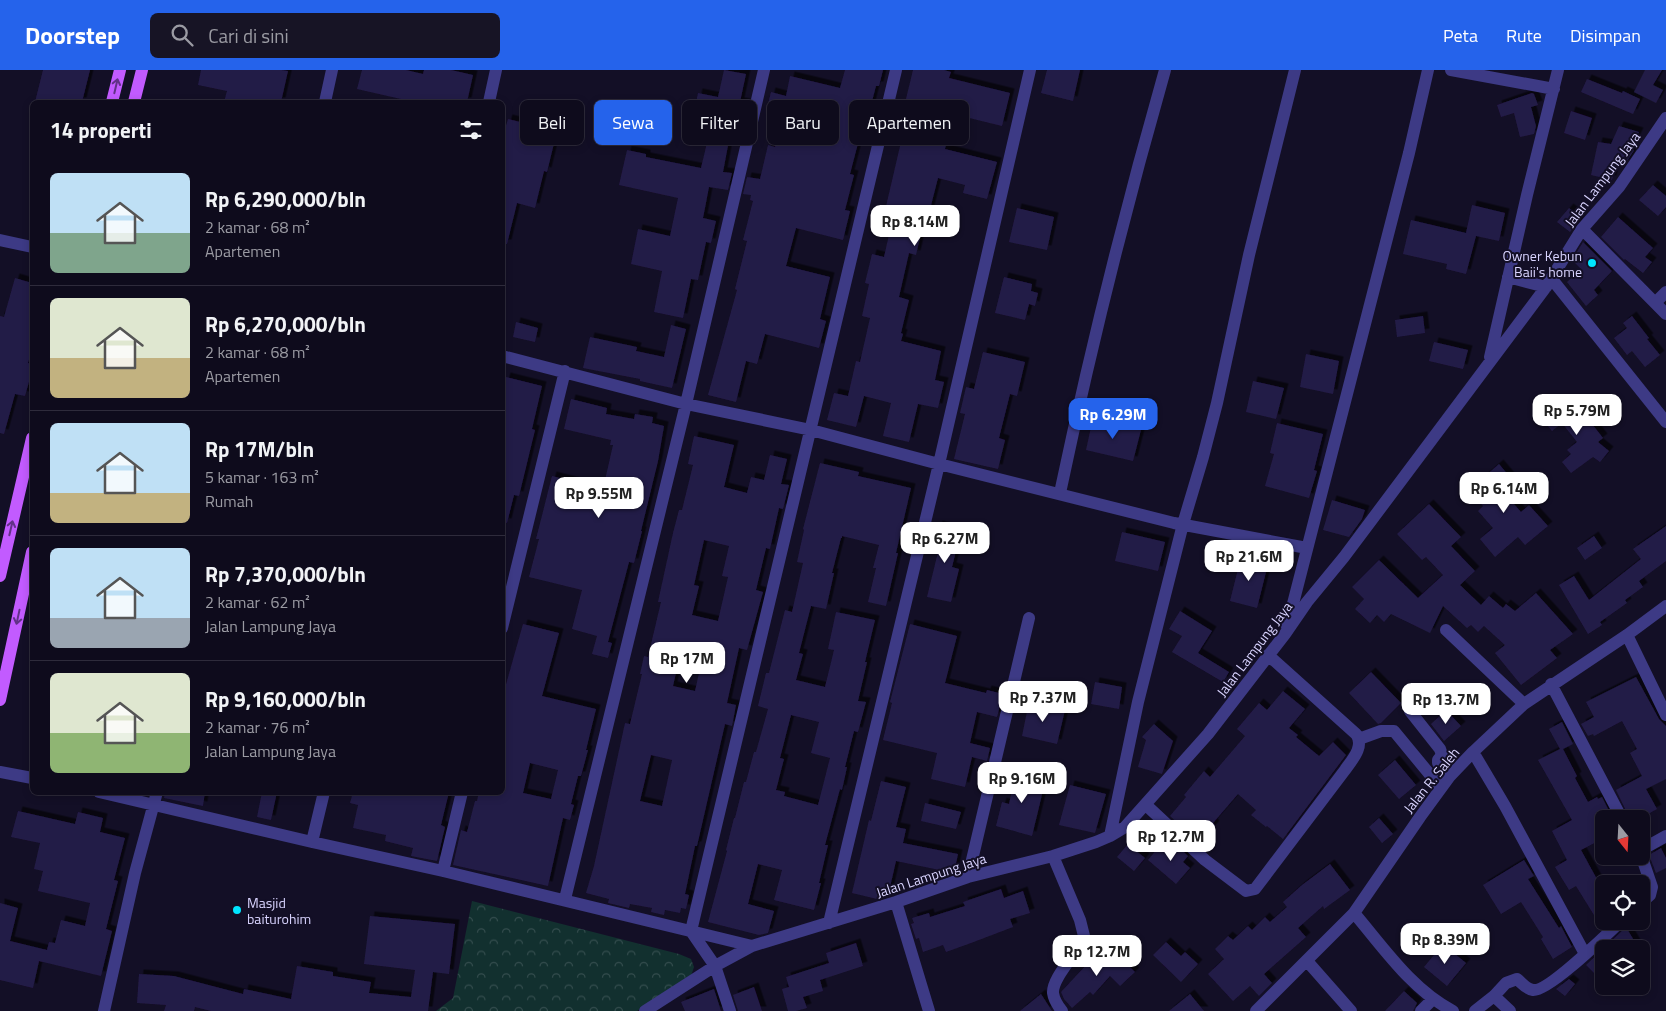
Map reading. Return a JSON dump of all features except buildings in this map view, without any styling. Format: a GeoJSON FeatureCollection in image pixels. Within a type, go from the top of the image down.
{"type":"FeatureCollection","features":[{"type":"Feature","properties":{"kind":"main road"},"geometry":{"type":"LineString","coordinates":[[112,100],[120,70]]}},
{"type":"Feature","properties":{"kind":"main road"},"geometry":{"type":"LineString","coordinates":[[134,100],[142,70]]}},
{"type":"Feature","properties":{"kind":"main road"},"geometry":{"type":"LineString","coordinates":[[0,576],[30,447]]}},
{"type":"Feature","properties":{"kind":"main road"},"geometry":{"type":"LineString","coordinates":[[0,700],[30,561]]}},
{"type":"Feature","properties":{"kind":"street"},"geometry":{"type":"LineString","coordinates":[[325,100],[332,70]]}},
{"type":"Feature","properties":{"kind":"street"},"geometry":{"type":"LineString","coordinates":[[489,100],[496,70]]}},
{"type":"Feature","properties":{"kind":"street"},"geometry":{"type":"LineString","coordinates":[[565,899],[686,404],[764,70]]}},
{"type":"Feature","properties":{"kind":"street"},"geometry":{"type":"LineString","coordinates":[[730,1011],[715,966],[691,931],[896,70]]}},
{"type":"Feature","properties":{"kind":"street"},"geometry":{"type":"LineString","coordinates":[[829,923],[939,464],[1030,70]]}},
{"type":"Feature","properties":{"kind":"street"},"geometry":{"type":"LineString","coordinates":[[1060,493],[1088,362],[1144,142],[1165,70]]}},
{"type":"Feature","properties":{"kind":"street"},"geometry":{"type":"LineString","coordinates":[[1110,836],[1138,702],[1183,524],[1217,403],[1253,236],[1295,70]]}},
{"type":"Feature","properties":{"kind":"street"},"geometry":{"type":"LineString","coordinates":[[1285,634],[1409,153],[1428,70]]}},
{"type":"Feature","properties":{"kind":"street"},"geometry":{"type":"LineString","coordinates":[[1451,70],[1554,89]]}},
{"type":"Feature","properties":{"kind":"street"},"geometry":{"type":"LineString","coordinates":[[1489,362],[1558,70]]}},
{"type":"Feature","properties":{"kind":"street","name":"Jalan Lampung Jaya"},"geometry":{"type":"LineString","coordinates":[[645,1011],[715,966],[752,946],[896,902],[968,877],[1053,856],[1110,836],[1125,827],[1208,734],[1312,596],[1344,557],[1549,283],[1582,229],[1619,187],[1666,118]]}},
{"type":"Feature","properties":{"kind":"street"},"geometry":{"type":"LineString","coordinates":[[1582,229],[1666,314]]}},
{"type":"Feature","properties":{"kind":"street"},"geometry":{"type":"LineString","coordinates":[[0,240],[30,247]]}},
{"type":"Feature","properties":{"kind":"street"},"geometry":{"type":"LineString","coordinates":[[1508,277],[1549,283],[1666,422]]}},
{"type":"Feature","properties":{"kind":"street"},"geometry":{"type":"LineString","coordinates":[[1655,303],[1666,292]]}},
{"type":"Feature","properties":{"kind":"street"},"geometry":{"type":"LineString","coordinates":[[505,357],[686,404],[811,430],[939,464],[1183,524],[1307,548]]}},
{"type":"Feature","properties":{"kind":"street"},"geometry":{"type":"LineString","coordinates":[[505,616],[565,371]]}},
{"type":"Feature","properties":{"kind":"street","name":"Jalan R. Saleh"},"geometry":{"type":"LineString","coordinates":[[1256,1011],[1354,913],[1441,788],[1473,752],[1524,704],[1551,684],[1627,635],[1666,606]]}},
{"type":"Feature","properties":{"kind":"street"},"geometry":{"type":"LineString","coordinates":[[968,877],[1029,618]]}},
{"type":"Feature","properties":{"kind":"street"},"geometry":{"type":"LineString","coordinates":[[1446,630],[1524,704]]}},
{"type":"Feature","properties":{"kind":"street"},"geometry":{"type":"LineString","coordinates":[[1627,635],[1666,715]]}},
{"type":"Feature","properties":{"kind":"street"},"geometry":{"type":"LineString","coordinates":[[1146,805],[1205,860],[1244,890],[1255,888],[1345,770],[1358,751],[1360,739],[1268,655]]}},
{"type":"Feature","properties":{"kind":"street"},"geometry":{"type":"LineString","coordinates":[[1551,684],[1617,810]]}},
{"type":"Feature","properties":{"kind":"street"},"geometry":{"type":"LineString","coordinates":[[1410,711],[1440,749],[1442,755],[1438,763],[1450,776]]}},
{"type":"Feature","properties":{"kind":"street"},"geometry":{"type":"LineString","coordinates":[[1360,739],[1381,731],[1394,731],[1441,788]]}},
{"type":"Feature","properties":{"kind":"street"},"geometry":{"type":"LineString","coordinates":[[1473,752],[1522,837],[1585,954]]}},
{"type":"Feature","properties":{"kind":"street"},"geometry":{"type":"LineString","coordinates":[[0,772],[30,778]]}},
{"type":"Feature","properties":{"kind":"street"},"geometry":{"type":"LineString","coordinates":[[128,795],[156,798],[312,842],[565,899],[752,946]]}},
{"type":"Feature","properties":{"kind":"street"},"geometry":{"type":"LineString","coordinates":[[312,842],[323,795]]}},
{"type":"Feature","properties":{"kind":"street"},"geometry":{"type":"LineString","coordinates":[[443,871],[461,795]]}},
{"type":"Feature","properties":{"kind":"street"},"geometry":{"type":"LineString","coordinates":[[104,1011],[135,873],[156,798]]}},
{"type":"Feature","properties":{"kind":"street"},"geometry":{"type":"LineString","coordinates":[[1650,845],[1666,836]]}},
{"type":"Feature","properties":{"kind":"street"},"geometry":{"type":"LineString","coordinates":[[1053,856],[1080,920],[1084,936],[1053,990],[1055,999],[1062,1011]]}},
{"type":"Feature","properties":{"kind":"street"},"geometry":{"type":"LineString","coordinates":[[1650,881],[1652,887],[1650,895]]}},
{"type":"Feature","properties":{"kind":"street"},"geometry":{"type":"LineString","coordinates":[[896,902],[929,1011]]}},
{"type":"Feature","properties":{"kind":"street"},"geometry":{"type":"LineString","coordinates":[[1354,913],[1417,986],[1433,999],[1453,1011]]}},
{"type":"Feature","properties":{"kind":"street"},"geometry":{"type":"LineString","coordinates":[[1475,1011],[1494,996],[1506,983],[1517,979],[1534,990],[1543,988],[1611,930]]}},
{"type":"Feature","properties":{"kind":"street"},"geometry":{"type":"LineString","coordinates":[[1307,961],[1351,1011]]}},
{"type":"Feature","properties":{"kind":"street"},"geometry":{"type":"LineString","coordinates":[[1494,996],[1510,1011]]}},
{"type":"Feature","properties":{"kind":"street"},"geometry":{"type":"LineString","coordinates":[[1421,1011],[1433,999]]}},
{"type":"Feature","properties":{"kind":"green space"},"geometry":{"type":"Polygon","coordinates":[[[472,901],[679,954],[691,959],[694,967],[691,976],[637,1011],[436,1011],[453,998],[472,901]]]}},
{"type":"Feature","properties":{"kind":"place","name":"Owner Kebun Baii's home"},"geometry":{"type":"Point","coordinates":[1592,263]}},
{"type":"Feature","properties":{"kind":"place","name":"Masjid baiturohim"},"geometry":{"type":"Point","coordinates":[237,910]}}]}
